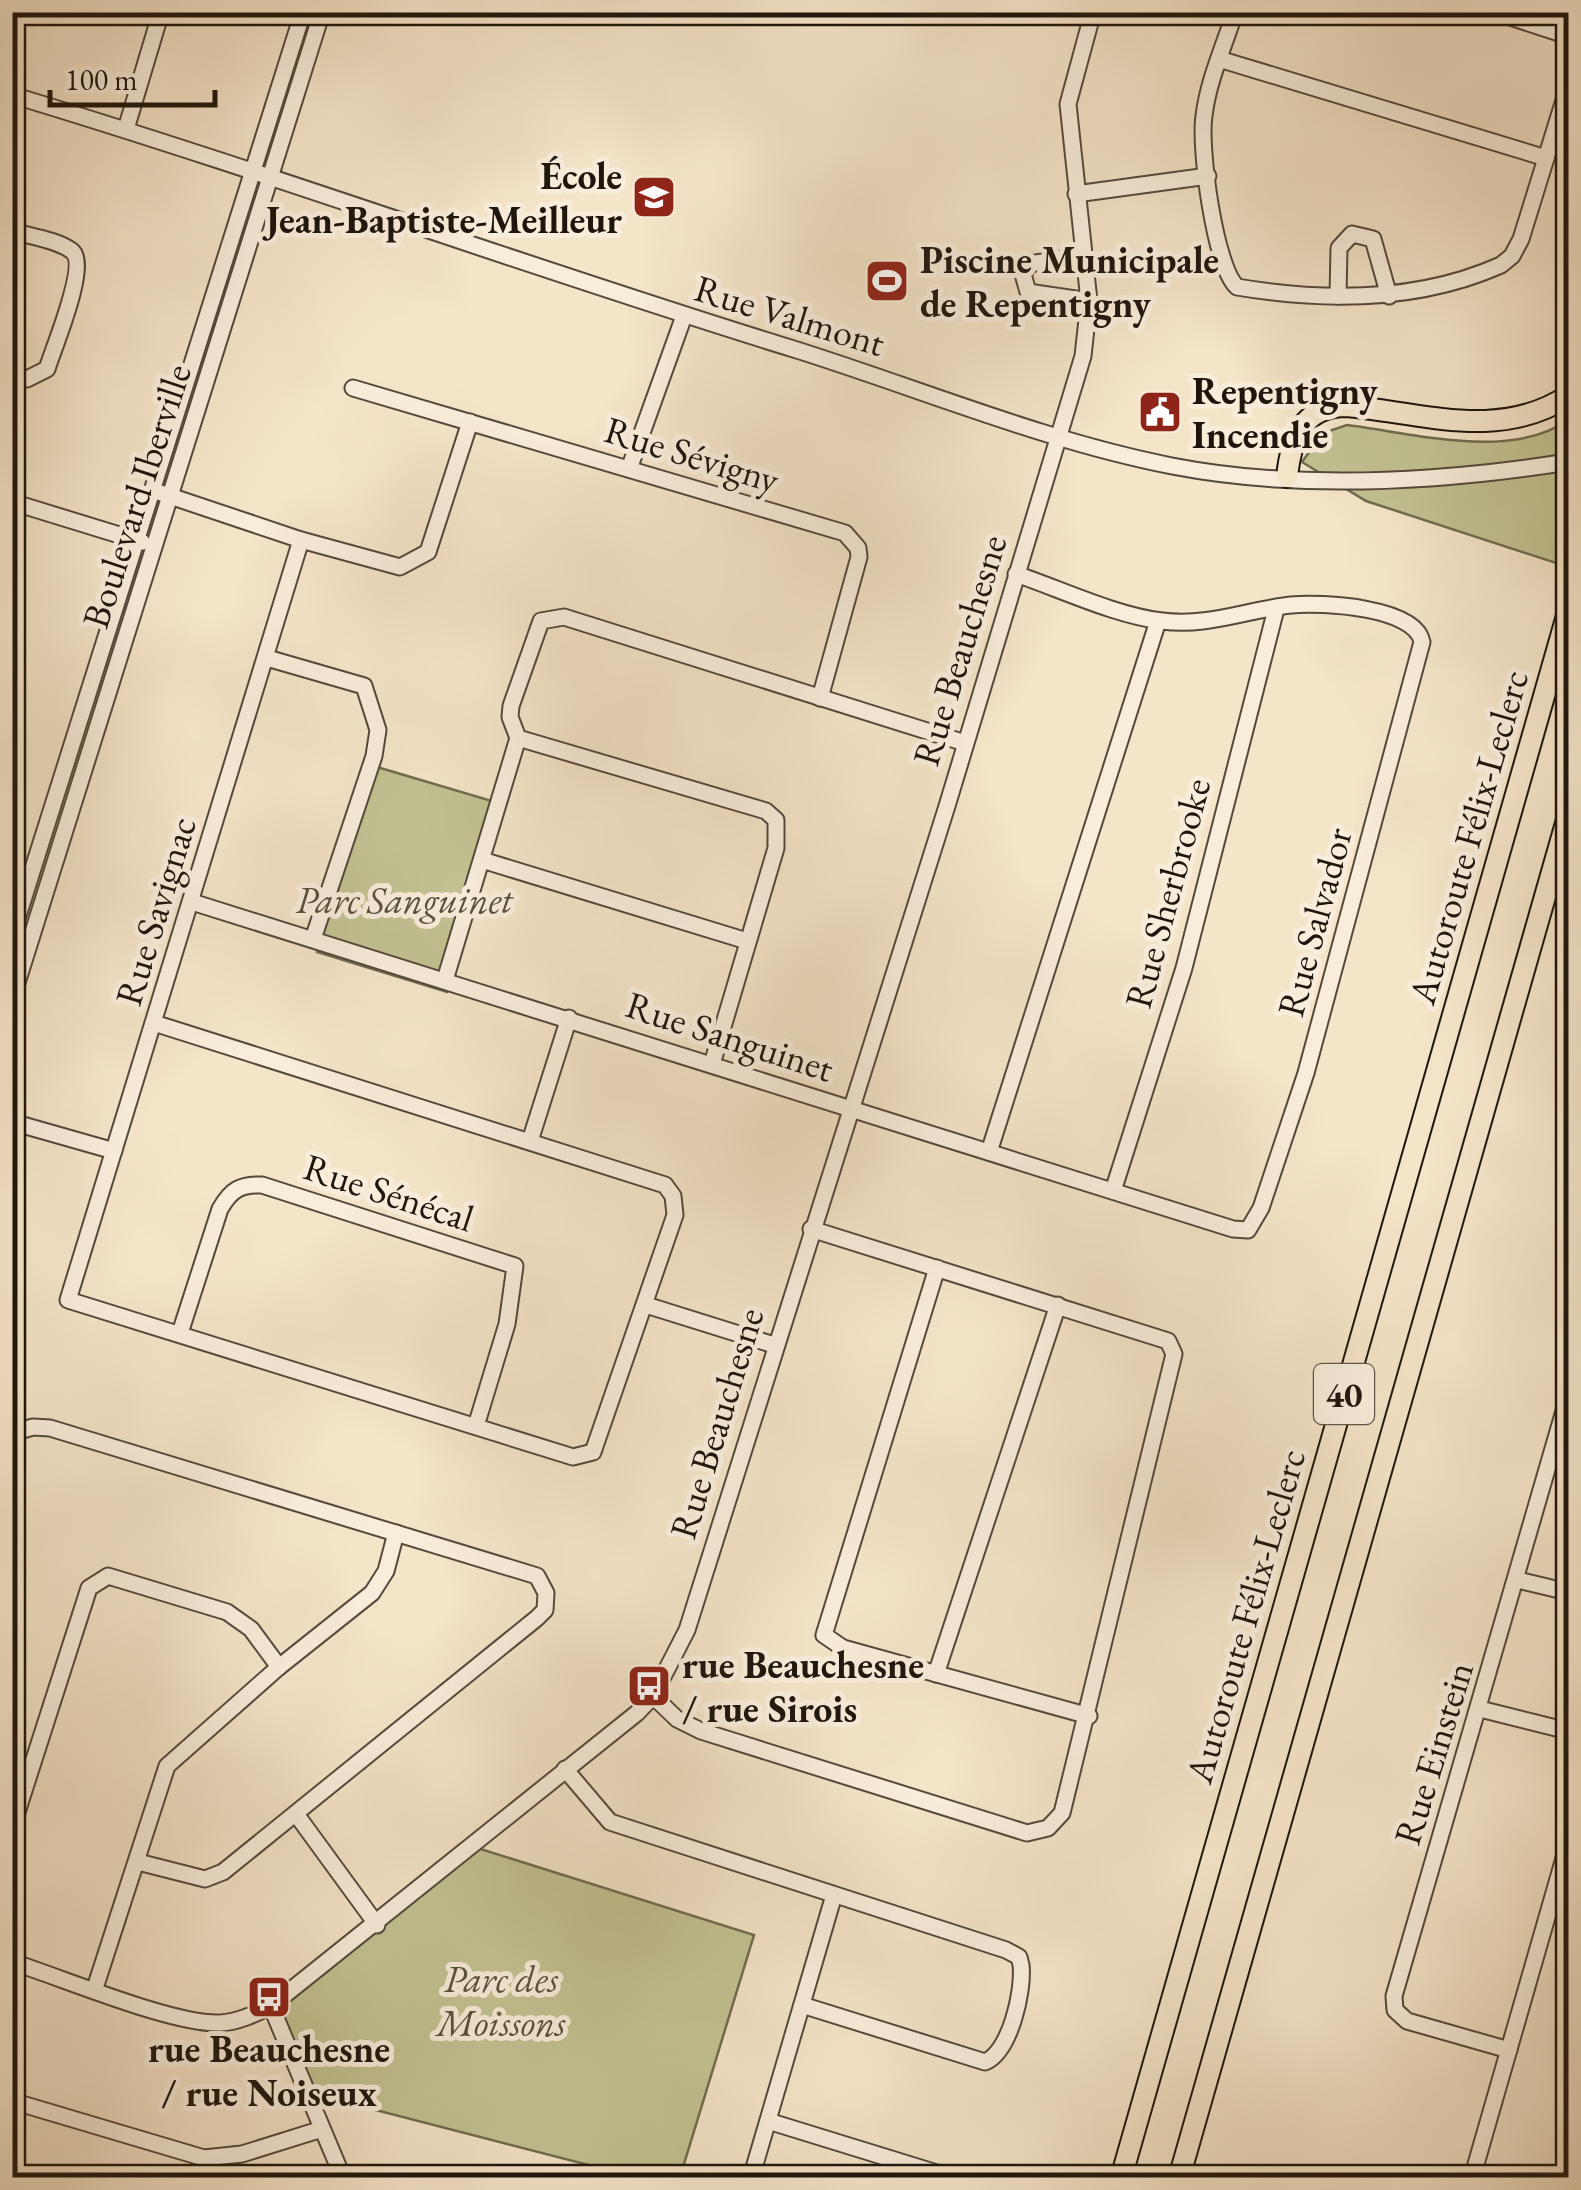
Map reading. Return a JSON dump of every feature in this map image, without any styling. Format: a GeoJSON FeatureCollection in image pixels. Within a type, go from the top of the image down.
{"type":"FeatureCollection","features":[{"type":"Feature","properties":{"kind":"highway"},"geometry":{"type":"LineString","coordinates":[[1287,477],[1295,436],[1321,410],[1346,406],[1491,422],[1537,413],[1568,396]]}},
{"type":"Feature","properties":{"kind":"highway","name":"Autoroute Félix-Leclerc"},"geometry":{"type":"LineString","coordinates":[[1121,2178],[1568,612]]}},
{"type":"Feature","properties":{"kind":"highway","name":"40"},"geometry":{"type":"LineString","coordinates":[[1179,2178],[1568,816]]}},
{"type":"Feature","properties":{"kind":"highway"},"geometry":{"type":"LineString","coordinates":[[1524,972],[1568,870]]}},
{"type":"Feature","properties":{"kind":"street"},"geometry":{"type":"LineString","coordinates":[[126,129],[161,12]]}},
{"type":"Feature","properties":{"kind":"street","name":"Boulevard Iberville"},"geometry":{"type":"LineString","coordinates":[[12,935],[303,12]]}},
{"type":"Feature","properties":{"kind":"street","name":"Boulevard Iberville"},"geometry":{"type":"LineString","coordinates":[[13,994],[322,12]]}},
{"type":"Feature","properties":{"kind":"street","name":"Rue Beauchesne"},"geometry":{"type":"LineString","coordinates":[[12,1962],[208,2023],[234,2021],[271,2006],[377,1925],[652,1696],[687,1630],[1086,344],[1089,301],[1068,104],[1092,12]]}},
{"type":"Feature","properties":{"kind":"street"},"geometry":{"type":"LineString","coordinates":[[1235,12],[1203,119],[1222,266],[1230,281],[1251,290],[1388,296],[1437,288],[1482,274],[1512,256],[1521,239],[1568,88]]}},
{"type":"Feature","properties":{"kind":"street"},"geometry":{"type":"LineString","coordinates":[[1495,12],[1568,36]]}},
{"type":"Feature","properties":{"kind":"street"},"geometry":{"type":"LineString","coordinates":[[1220,59],[1546,158]]}},
{"type":"Feature","properties":{"kind":"street","name":"Rue Valmont"},"geometry":{"type":"LineString","coordinates":[[12,95],[273,176],[684,316],[1060,436],[1171,466],[1287,477],[1421,478],[1567,463]]}},
{"type":"Feature","properties":{"kind":"street"},"geometry":{"type":"LineString","coordinates":[[1076,194],[1208,176]]}},
{"type":"Feature","properties":{"kind":"street"},"geometry":{"type":"LineString","coordinates":[[12,231],[72,250],[78,260],[77,278],[47,370],[27,378],[12,374]]}},
{"type":"Feature","properties":{"kind":"street"},"geometry":{"type":"LineString","coordinates":[[1338,296],[1340,248],[1352,234],[1373,239],[1388,296]]}},
{"type":"Feature","properties":{"kind":"street"},"geometry":{"type":"LineString","coordinates":[[1082,256],[1029,264],[1022,274],[1028,292],[1089,301]]}},
{"type":"Feature","properties":{"kind":"street"},"geometry":{"type":"LineString","coordinates":[[629,470],[684,316]]}},
{"type":"Feature","properties":{"kind":"street","name":"Rue Sévigny"},"geometry":{"type":"LineString","coordinates":[[353,388],[845,533],[858,548],[820,698]]}},
{"type":"Feature","properties":{"kind":"street"},"geometry":{"type":"LineString","coordinates":[[152,490],[301,540],[400,567],[413,564],[428,552],[470,422]]}},
{"type":"Feature","properties":{"kind":"street"},"geometry":{"type":"LineString","coordinates":[[12,502],[153,546]]}},
{"type":"Feature","properties":{"kind":"street","name":"Rue Savignac"},"geometry":{"type":"LineString","coordinates":[[180,1334],[68,1300],[301,540]]}},
{"type":"Feature","properties":{"kind":"street"},"geometry":{"type":"LineString","coordinates":[[1016,574],[1158,621],[1204,623],[1276,608]]}},
{"type":"Feature","properties":{"kind":"street","name":"Rue Salvador"},"geometry":{"type":"LineString","coordinates":[[1248,1230],[1261,1208],[1306,1073],[1422,642],[1416,626],[1396,616],[1345,608],[1276,608]]}},
{"type":"Feature","properties":{"kind":"street","name":"Rue Sherbrooke"},"geometry":{"type":"LineString","coordinates":[[1114,1191],[1184,968],[1276,608]]}},
{"type":"Feature","properties":{"kind":"street"},"geometry":{"type":"LineString","coordinates":[[445,980],[518,738],[510,717],[511,706],[536,626],[541,621],[564,617],[965,743]]}},
{"type":"Feature","properties":{"kind":"street"},"geometry":{"type":"LineString","coordinates":[[989,1152],[1158,621]]}},
{"type":"Feature","properties":{"kind":"street"},"geometry":{"type":"LineString","coordinates":[[267,658],[364,686],[378,730],[367,782],[313,939]]}},
{"type":"Feature","properties":{"kind":"street"},"geometry":{"type":"LineString","coordinates":[[518,738],[766,811],[776,820],[776,848],[712,1064]]}},
{"type":"Feature","properties":{"kind":"street"},"geometry":{"type":"LineString","coordinates":[[482,860],[747,941]]}},
{"type":"Feature","properties":{"kind":"street","name":"Rue Sanguinet"},"geometry":{"type":"LineString","coordinates":[[192,902],[569,1018],[850,1110],[1248,1230]]}},
{"type":"Feature","properties":{"kind":"street"},"geometry":{"type":"LineString","coordinates":[[530,1141],[569,1018]]}},
{"type":"Feature","properties":{"kind":"street"},"geometry":{"type":"LineString","coordinates":[[154,1024],[652,1180],[673,1196],[676,1214],[597,1446],[578,1457],[180,1334]]}},
{"type":"Feature","properties":{"kind":"street"},"geometry":{"type":"LineString","coordinates":[[12,1122],[114,1152]]}},
{"type":"Feature","properties":{"kind":"street","name":"Rue Sénécal"},"geometry":{"type":"LineString","coordinates":[[180,1334],[220,1209],[230,1192],[245,1184],[262,1186],[514,1266],[508,1324],[476,1426]]}},
{"type":"Feature","properties":{"kind":"street"},"geometry":{"type":"LineString","coordinates":[[652,1696],[677,1720],[701,1731],[1027,1833],[1048,1828],[1062,1813],[1089,1716],[1174,1354],[1168,1341],[811,1229]]}},
{"type":"Feature","properties":{"kind":"street"},"geometry":{"type":"LineString","coordinates":[[936,1268],[824,1635],[844,1648],[1089,1716]]}},
{"type":"Feature","properties":{"kind":"street"},"geometry":{"type":"LineString","coordinates":[[646,1305],[774,1345]]}},
{"type":"Feature","properties":{"kind":"street"},"geometry":{"type":"LineString","coordinates":[[936,1674],[1058,1305]]}},
{"type":"Feature","properties":{"kind":"street","name":"Rue Einstein"},"geometry":{"type":"LineString","coordinates":[[1509,2050],[1407,2022],[1395,2010],[1394,1996],[1518,1580],[1568,1396]]}},
{"type":"Feature","properties":{"kind":"street"},"geometry":{"type":"LineString","coordinates":[[14,1431],[50,1428],[396,1533],[542,1582],[546,1599],[536,1618],[223,1872],[205,1879],[138,1862]]}},
{"type":"Feature","properties":{"kind":"street"},"geometry":{"type":"LineString","coordinates":[[95,1988],[167,1766],[279,1667],[372,1592],[386,1571],[396,1533]]}},
{"type":"Feature","properties":{"kind":"street"},"geometry":{"type":"LineString","coordinates":[[12,1828],[88,1588],[101,1578],[108,1576],[227,1612],[251,1629],[279,1667]]}},
{"type":"Feature","properties":{"kind":"street"},"geometry":{"type":"LineString","coordinates":[[1518,1580],[1568,1592]]}},
{"type":"Feature","properties":{"kind":"street"},"geometry":{"type":"LineString","coordinates":[[1480,1708],[1568,1731]]}},
{"type":"Feature","properties":{"kind":"street"},"geometry":{"type":"LineString","coordinates":[[565,1769],[610,1822],[1015,1954],[1021,1965],[1019,1989],[998,2055],[985,2062],[802,2005]]}},
{"type":"Feature","properties":{"kind":"street"},"geometry":{"type":"LineString","coordinates":[[296,1814],[377,1925]]}},
{"type":"Feature","properties":{"kind":"street"},"geometry":{"type":"LineString","coordinates":[[1472,2178],[1567,1853]]}},
{"type":"Feature","properties":{"kind":"street"},"geometry":{"type":"LineString","coordinates":[[751,2178],[834,1895]]}},
{"type":"Feature","properties":{"kind":"street"},"geometry":{"type":"LineString","coordinates":[[271,2006],[343,2178]]}},
{"type":"Feature","properties":{"kind":"street"},"geometry":{"type":"LineString","coordinates":[[12,2101],[204,2158],[242,2154],[322,2129]]}},
{"type":"Feature","properties":{"kind":"street"},"geometry":{"type":"LineString","coordinates":[[768,2121],[953,2178]]}},
{"type":"Feature","properties":{"kind":"green space"},"geometry":{"type":"Polygon","coordinates":[[[1568,420],[1568,524],[1556,563],[1366,501],[1302,462],[1323,433],[1347,425],[1490,442],[1545,432],[1568,420]]]}},
{"type":"Feature","properties":{"kind":"green space","name":"Parc Sanguinet"},"geometry":{"type":"Polygon","coordinates":[[[377,767],[502,804],[447,992],[317,952],[377,767]]]}},
{"type":"Feature","properties":{"kind":"green space","name":"Parc des Moissons"},"geometry":{"type":"Polygon","coordinates":[[[471,1846],[754,1935],[680,2177],[635,2177],[306,2092],[271,2006],[471,1846]]]}},
{"type":"Feature","properties":{"kind":"place","name":"École Jean-Baptiste-Meilleur"},"geometry":{"type":"Point","coordinates":[654,197]}},
{"type":"Feature","properties":{"kind":"place","name":"Piscine Municipale de Repentigny"},"geometry":{"type":"Point","coordinates":[887,281]}},
{"type":"Feature","properties":{"kind":"place","name":"Repentigny Incendie"},"geometry":{"type":"Point","coordinates":[1160,412]}},
{"type":"Feature","properties":{"kind":"place","name":"rue Beauchesne / rue Sirois"},"geometry":{"type":"Point","coordinates":[649,1686]}},
{"type":"Feature","properties":{"kind":"place","name":"rue Beauchesne / rue Noiseux"},"geometry":{"type":"Point","coordinates":[269,1997]}}]}
